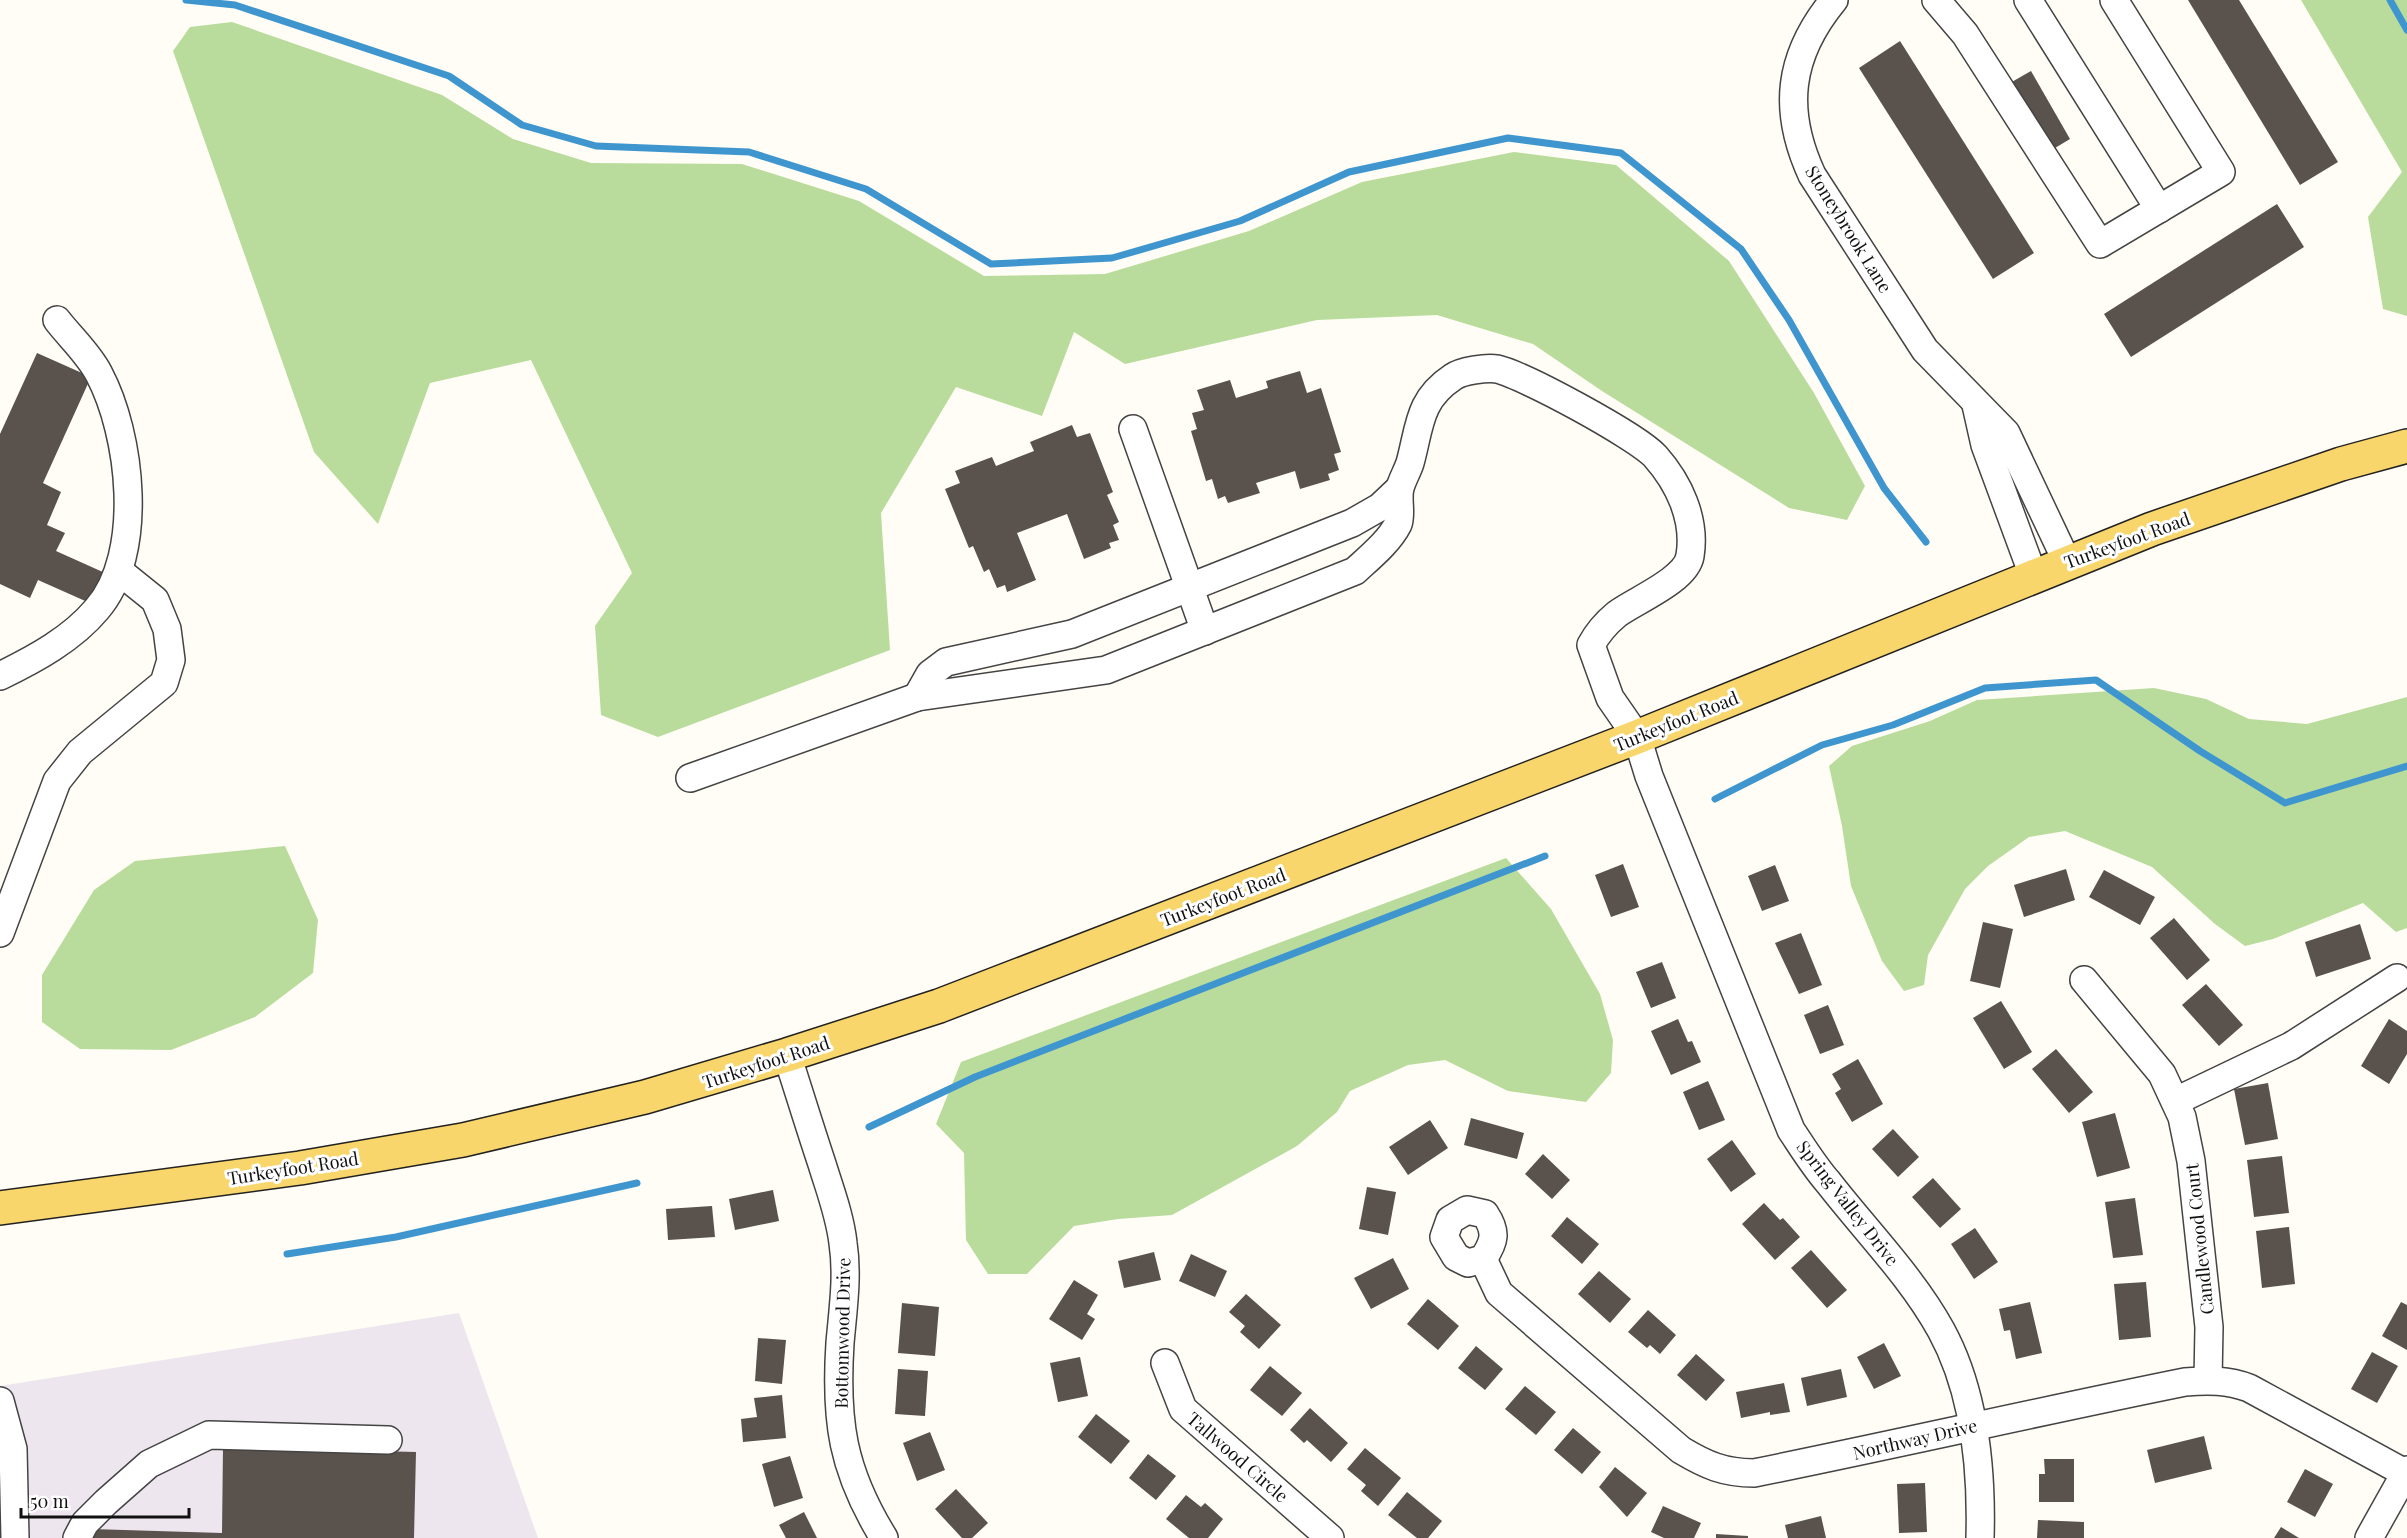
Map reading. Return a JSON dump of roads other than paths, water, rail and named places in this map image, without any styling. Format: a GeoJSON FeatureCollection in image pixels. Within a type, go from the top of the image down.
{"type":"FeatureCollection","features":[{"type":"Feature","properties":{"kind":"main road","name":"Turkeyfoot Road"},"geometry":{"type":"LineString","coordinates":[[0,1208],[300,1168],[463,1140],[667,1092],[787,1056],[939,1006],[1637,737],[2067,562],[2280,484],[2407,446]]}},
{"type":"Feature","properties":{"kind":"street","name":"Stoneybrook Lane"},"geometry":{"type":"LineString","coordinates":[[1833,0],[1812,32],[1794,86],[1793,118],[1801,149],[1812,175],[1925,350],[1976,405],[2006,433],[2067,562]]}},
{"type":"Feature","properties":{"kind":"street"},"geometry":{"type":"LineString","coordinates":[[1936,0],[1965,34],[2100,244],[2221,172],[2114,0]]}},
{"type":"Feature","properties":{"kind":"street"},"geometry":{"type":"LineString","coordinates":[[2028,0],[2159,209]]}},
{"type":"Feature","properties":{"kind":"street"},"geometry":{"type":"LineString","coordinates":[[0,676],[66,638],[98,608],[119,571],[125,535],[127,492],[125,459],[114,412],[98,372],[57,320]]}},
{"type":"Feature","properties":{"kind":"street","name":"Spring Valley Drive"},"geometry":{"type":"LineString","coordinates":[[1399,489],[1410,463],[1419,417],[1435,392],[1455,375],[1493,368],[1516,374],[1620,432],[1653,454],[1674,480],[1686,508],[1692,539],[1690,559],[1673,579],[1617,614],[1600,629],[1591,645],[1610,698],[1637,737],[1667,820],[1791,1130],[1826,1180],[1912,1285],[1942,1332],[1959,1375],[1972,1425],[1982,1485],[1980,1538]]}},
{"type":"Feature","properties":{"kind":"street"},"geometry":{"type":"LineString","coordinates":[[1976,405],[1985,445],[2033,575]]}},
{"type":"Feature","properties":{"kind":"street"},"geometry":{"type":"LineString","coordinates":[[1133,429],[1205,631]]}},
{"type":"Feature","properties":{"kind":"street"},"geometry":{"type":"LineString","coordinates":[[917,697],[930,674],[946,662],[1072,634],[1190,589],[1352,524],[1380,507],[1399,489]]}},
{"type":"Feature","properties":{"kind":"street"},"geometry":{"type":"LineString","coordinates":[[690,778],[917,697],[1106,670],[1355,572],[1398,524],[1399,489]]}},
{"type":"Feature","properties":{"kind":"street"},"geometry":{"type":"LineString","coordinates":[[0,933],[57,782],[80,752],[164,683],[171,660],[167,629],[155,600],[119,571]]}},
{"type":"Feature","properties":{"kind":"street"},"geometry":{"type":"LineString","coordinates":[[2176,1101],[2291,1046],[2397,978]]}},
{"type":"Feature","properties":{"kind":"street","name":"Candlewood Court"},"geometry":{"type":"LineString","coordinates":[[2084,980],[2163,1074],[2182,1117],[2190,1161],[2209,1327],[2208,1380]]}},
{"type":"Feature","properties":{"kind":"street","name":"Bottomwood Drive"},"geometry":{"type":"LineString","coordinates":[[787,1056],[837,1209],[844,1243],[846,1289],[840,1344],[840,1422],[847,1461],[868,1513],[884,1538]]}},
{"type":"Feature","properties":{"kind":"street","name":"Northway Drive"},"geometry":{"type":"LineString","coordinates":[[1483,1259],[1499,1293],[1681,1450],[1712,1468],[1733,1473],[1754,1473],[1896,1445],[1972,1425],[2186,1382],[2208,1380],[2235,1383],[2249,1388],[2406,1472]]}},
{"type":"Feature","properties":{"kind":"street","name":"Tallwood Circle"},"geometry":{"type":"LineString","coordinates":[[1165,1363],[1183,1409],[1330,1538]]}},
{"type":"Feature","properties":{"kind":"street"},"geometry":{"type":"LineString","coordinates":[[0,1401],[13,1449],[15,1538]]}},
{"type":"Feature","properties":{"kind":"street"},"geometry":{"type":"LineString","coordinates":[[77,1538],[85,1523],[149,1464],[209,1435],[387,1440]]}},
{"type":"Feature","properties":{"kind":"street"},"geometry":{"type":"LineString","coordinates":[[2369,1538],[2406,1472]]}},
{"type":"Feature","properties":{"kind":"waterway"},"geometry":{"type":"LineString","coordinates":[[186,0],[235,5],[449,76],[522,125],[596,146],[749,152],[866,189],[991,264],[1112,258],[1240,221],[1349,172],[1508,138],[1621,153],[1741,249],[1789,320],[1884,488],[1926,542]]}},
{"type":"Feature","properties":{"kind":"waterway"},"geometry":{"type":"LineString","coordinates":[[2390,0],[2407,30]]}},
{"type":"Feature","properties":{"kind":"waterway"},"geometry":{"type":"LineString","coordinates":[[1715,799],[1822,745],[1893,725],[1985,688],[2096,680],[2200,751],[2285,803],[2407,766]]}},
{"type":"Feature","properties":{"kind":"waterway"},"geometry":{"type":"LineString","coordinates":[[869,1127],[975,1077],[1545,856]]}},
{"type":"Feature","properties":{"kind":"waterway"},"geometry":{"type":"LineString","coordinates":[[287,1254],[396,1237],[637,1183]]}}]}
